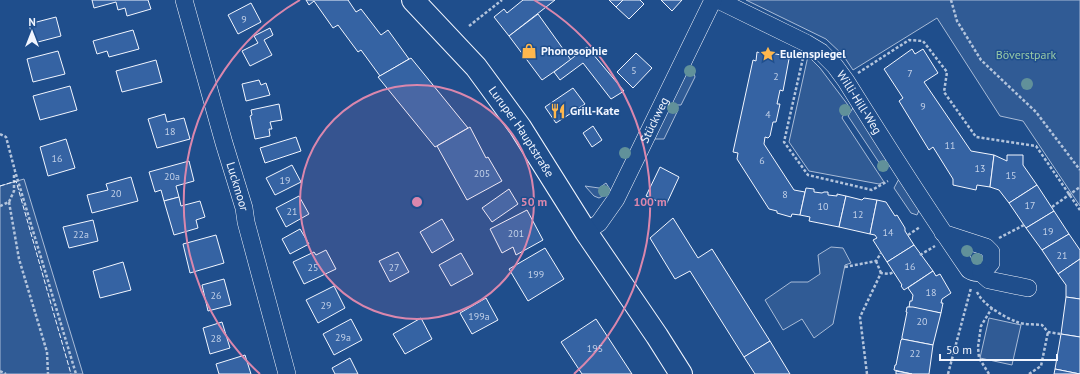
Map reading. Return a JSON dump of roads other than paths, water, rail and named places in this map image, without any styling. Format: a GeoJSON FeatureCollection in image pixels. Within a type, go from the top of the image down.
{"type":"FeatureCollection","features":[{"type":"Feature","properties":{"kind":"main road","name":"Luruper Hauptstraße"},"geometry":{"type":"LineString","coordinates":[[413,0],[476,67],[520,127],[586,232],[681,374]]}},
{"type":"Feature","properties":{"kind":"street","name":"Luckmoor"},"geometry":{"type":"LineString","coordinates":[[184,0],[224,143],[244,208],[248,230],[287,374]]}},
{"type":"Feature","properties":{"kind":"street","name":"Stückweg"},"geometry":{"type":"LineString","coordinates":[[586,232],[599,224],[616,199],[713,0]]}},
{"type":"Feature","properties":{"kind":"street","name":"Willi-Hill-Weg"},"geometry":{"type":"LineString","coordinates":[[718,0],[806,42],[821,52],[835,66],[942,238],[969,270],[975,273],[976,278],[1028,288]]}},
{"type":"Feature","properties":{"kind":"street"},"geometry":{"type":"LineString","coordinates":[[942,238],[986,247],[990,252],[992,263],[976,278]]}},
{"type":"Feature","properties":{"kind":"place","name":"Phonosophie"},"geometry":{"type":"Point","coordinates":[529,51]}},
{"type":"Feature","properties":{"kind":"place","name":"Eulenspiegel"},"geometry":{"type":"Point","coordinates":[768,54]}},
{"type":"Feature","properties":{"kind":"place","name":"Grill-Kate"},"geometry":{"type":"Point","coordinates":[558,111]}},
{"type":"Feature","properties":{"kind":"park label","name":"Böverstpark"},"geometry":{"type":"Point","coordinates":[1026,55]}}]}
